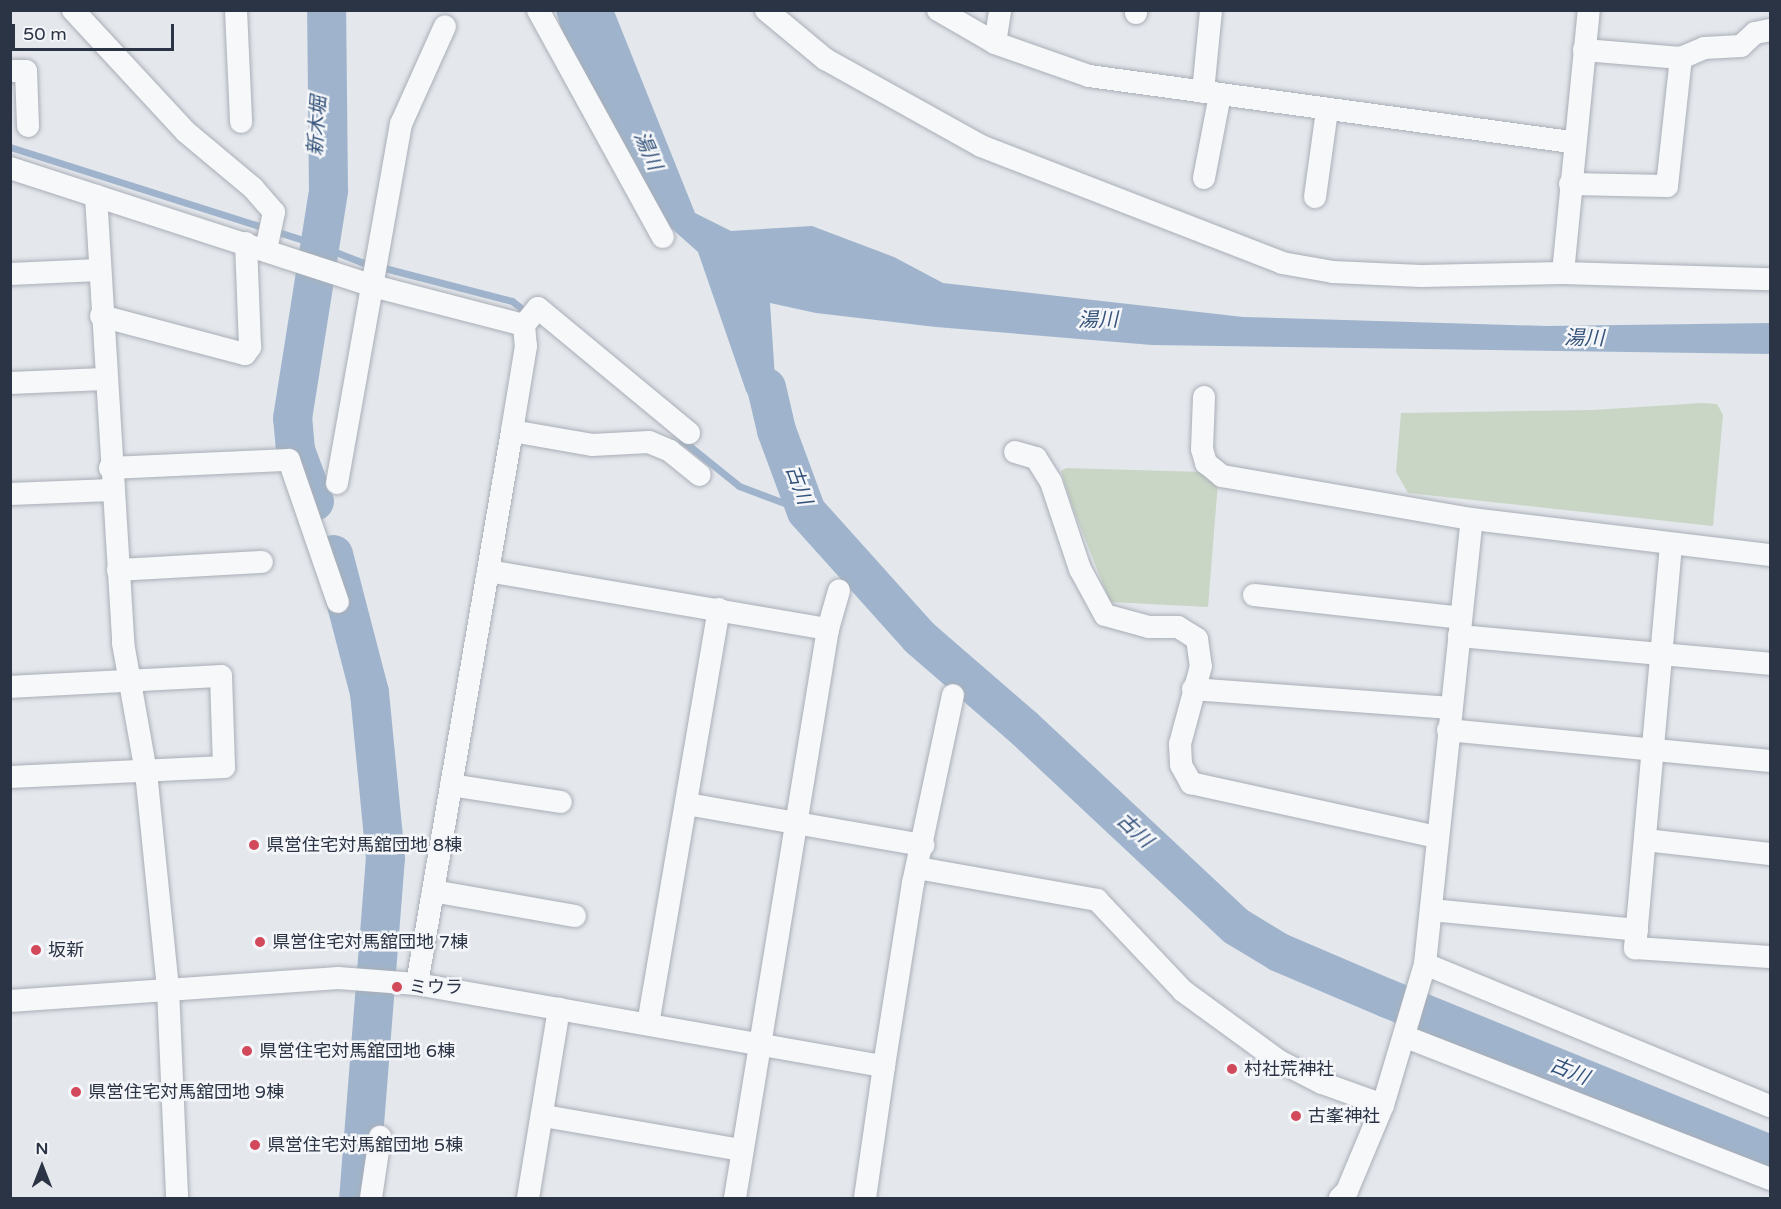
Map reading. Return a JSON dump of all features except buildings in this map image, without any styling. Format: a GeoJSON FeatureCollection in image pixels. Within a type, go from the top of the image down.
{"type":"FeatureCollection","features":[{"type":"Feature","properties":{"kind":"street"},"geometry":{"type":"LineString","coordinates":[[73,10],[186,132],[253,188],[274,212],[263,238],[250,347],[246,354],[101,316]]}},
{"type":"Feature","properties":{"kind":"street"},"geometry":{"type":"LineString","coordinates":[[236,10],[241,122]]}},
{"type":"Feature","properties":{"kind":"street"},"geometry":{"type":"LineString","coordinates":[[538,10],[663,237]]}},
{"type":"Feature","properties":{"kind":"street"},"geometry":{"type":"LineString","coordinates":[[766,10],[825,59],[981,146],[1282,263],[1333,272],[1421,276],[1563,273],[1770,279]]}},
{"type":"Feature","properties":{"kind":"street"},"geometry":{"type":"LineString","coordinates":[[938,10],[995,43],[1089,76],[1327,111],[1575,143]]}},
{"type":"Feature","properties":{"kind":"street"},"geometry":{"type":"LineString","coordinates":[[995,43],[1000,10]]}},
{"type":"Feature","properties":{"kind":"street"},"geometry":{"type":"LineString","coordinates":[[1204,178],[1211,94],[1211,10]]}},
{"type":"Feature","properties":{"kind":"street"},"geometry":{"type":"LineString","coordinates":[[1563,273],[1589,10]]}},
{"type":"Feature","properties":{"kind":"street"},"geometry":{"type":"LineString","coordinates":[[337,483],[401,124],[445,26]]}},
{"type":"Feature","properties":{"kind":"street"},"geometry":{"type":"LineString","coordinates":[[1584,51],[1681,58],[1704,48],[1741,46],[1755,33],[1770,30]]}},
{"type":"Feature","properties":{"kind":"street"},"geometry":{"type":"LineString","coordinates":[[1570,184],[1667,186],[1681,58]]}},
{"type":"Feature","properties":{"kind":"street"},"geometry":{"type":"LineString","coordinates":[[10,71],[26,70],[28,126]]}},
{"type":"Feature","properties":{"kind":"street"},"geometry":{"type":"LineString","coordinates":[[1315,197],[1327,111]]}},
{"type":"Feature","properties":{"kind":"street"},"geometry":{"type":"LineString","coordinates":[[10,168],[96,196],[263,238],[319,267],[373,286],[524,325]]}},
{"type":"Feature","properties":{"kind":"street"},"geometry":{"type":"LineString","coordinates":[[96,196],[104,379],[123,643],[132,681],[146,772],[168,989],[177,1198]]}},
{"type":"Feature","properties":{"kind":"street"},"geometry":{"type":"LineString","coordinates":[[10,274],[99,270]]}},
{"type":"Feature","properties":{"kind":"street"},"geometry":{"type":"LineString","coordinates":[[417,984],[526,346],[524,325],[538,308],[689,433]]}},
{"type":"Feature","properties":{"kind":"street"},"geometry":{"type":"LineString","coordinates":[[10,383],[104,379]]}},
{"type":"Feature","properties":{"kind":"street"},"geometry":{"type":"LineString","coordinates":[[1204,397],[1206,463],[1222,476],[1472,519],[1671,545],[1770,555]]}},
{"type":"Feature","properties":{"kind":"street"},"geometry":{"type":"LineString","coordinates":[[512,431],[592,445],[649,442],[670,451],[700,475]]}},
{"type":"Feature","properties":{"kind":"street"},"geometry":{"type":"LineString","coordinates":[[1015,452],[1036,458],[1051,482],[1080,569],[1105,615],[1149,627],[1179,627],[1197,639],[1201,666],[1180,744],[1181,765],[1191,783],[1436,837]]}},
{"type":"Feature","properties":{"kind":"street"},"geometry":{"type":"LineString","coordinates":[[10,494],[111,479],[289,460],[338,602]]}},
{"type":"Feature","properties":{"kind":"street"},"geometry":{"type":"LineString","coordinates":[[1340,1198],[1347,1191],[1383,1105],[1406,1037],[1425,964],[1436,837],[1472,519]]}},
{"type":"Feature","properties":{"kind":"street"},"geometry":{"type":"LineString","coordinates":[[1671,545],[1635,948],[1770,957]]}},
{"type":"Feature","properties":{"kind":"street"},"geometry":{"type":"LineString","coordinates":[[118,570],[262,562]]}},
{"type":"Feature","properties":{"kind":"street"},"geometry":{"type":"LineString","coordinates":[[488,571],[828,629]]}},
{"type":"Feature","properties":{"kind":"street"},"geometry":{"type":"LineString","coordinates":[[735,1198],[740,1150],[797,824],[828,629],[839,591]]}},
{"type":"Feature","properties":{"kind":"street"},"geometry":{"type":"LineString","coordinates":[[1254,594],[1460,627],[1661,653],[1770,664]]}},
{"type":"Feature","properties":{"kind":"street"},"geometry":{"type":"LineString","coordinates":[[648,1024],[719,609]]}},
{"type":"Feature","properties":{"kind":"street"},"geometry":{"type":"LineString","coordinates":[[10,687],[221,676],[224,767],[10,777]]}},
{"type":"Feature","properties":{"kind":"street"},"geometry":{"type":"LineString","coordinates":[[1193,689],[1449,719],[1770,761]]}},
{"type":"Feature","properties":{"kind":"street"},"geometry":{"type":"LineString","coordinates":[[865,1198],[884,1066],[918,868],[953,695]]}},
{"type":"Feature","properties":{"kind":"street"},"geometry":{"type":"LineString","coordinates":[[451,785],[561,802]]}},
{"type":"Feature","properties":{"kind":"street"},"geometry":{"type":"LineString","coordinates":[[687,804],[923,845]]}},
{"type":"Feature","properties":{"kind":"street"},"geometry":{"type":"LineString","coordinates":[[1645,840],[1770,854]]}},
{"type":"Feature","properties":{"kind":"street"},"geometry":{"type":"LineString","coordinates":[[918,868],[1097,900],[1183,990],[1279,1061],[1322,1083],[1383,1105]]}},
{"type":"Feature","properties":{"kind":"street"},"geometry":{"type":"LineString","coordinates":[[433,891],[575,916]]}},
{"type":"Feature","properties":{"kind":"street"},"geometry":{"type":"LineString","coordinates":[[1431,910],[1637,930]]}},
{"type":"Feature","properties":{"kind":"street"},"geometry":{"type":"LineString","coordinates":[[1425,964],[1770,1106]]}},
{"type":"Feature","properties":{"kind":"street"},"geometry":{"type":"LineString","coordinates":[[10,1001],[338,978],[417,984],[884,1066]]}},
{"type":"Feature","properties":{"kind":"street"},"geometry":{"type":"LineString","coordinates":[[528,1198],[544,1116],[559,1009]]}},
{"type":"Feature","properties":{"kind":"street"},"geometry":{"type":"LineString","coordinates":[[1406,1037],[1770,1179]]}},
{"type":"Feature","properties":{"kind":"street"},"geometry":{"type":"LineString","coordinates":[[544,1116],[740,1150]]}},
{"type":"Feature","properties":{"kind":"street"},"geometry":{"type":"LineString","coordinates":[[371,1198],[380,1137]]}},
{"type":"Feature","properties":{"kind":"green space"},"geometry":{"type":"Polygon","coordinates":[[[1717,404],[1723,415],[1713,526],[1408,493],[1396,472],[1401,413],[1593,410],[1717,404]]]}},
{"type":"Feature","properties":{"kind":"green space"},"geometry":{"type":"Polygon","coordinates":[[[1066,468],[1202,472],[1218,482],[1208,607],[1110,602],[1073,508],[1061,471],[1066,468]]]}},
{"type":"Feature","properties":{"kind":"water","name":"湯川"},"geometry":{"type":"Polygon","coordinates":[[[556,11],[614,11],[695,213],[731,231],[812,226],[894,257],[943,283],[1243,317],[1547,326],[1770,323],[1770,354],[1152,345],[936,327],[816,313],[770,303],[780,453],[746,391],[698,252],[670,227],[562,32],[556,11]]]}},
{"type":"Feature","properties":{"kind":"waterway","name":"新木堀"},"geometry":{"type":"LineString","coordinates":[[314,501],[295,450],[292,418],[328,190],[326,10]]}},
{"type":"Feature","properties":{"kind":"waterway"},"geometry":{"type":"LineString","coordinates":[[10,147],[310,242],[361,262],[512,301],[530,315]]}},
{"type":"Feature","properties":{"kind":"waterway","name":"古川"},"geometry":{"type":"LineString","coordinates":[[766,387],[776,430],[806,511],[919,637],[1023,727],[1236,926],[1279,952],[1770,1154]]}},
{"type":"Feature","properties":{"kind":"waterway"},"geometry":{"type":"LineString","coordinates":[[682,440],[739,486],[806,511]]}},
{"type":"Feature","properties":{"kind":"waterway"},"geometry":{"type":"LineString","coordinates":[[333,554],[369,692],[385,857],[358,1198]]}},
{"type":"Feature","properties":{"kind":"place","name":"県営住宅対馬舘団地 8棟"},"geometry":{"type":"Point","coordinates":[254,845]}},
{"type":"Feature","properties":{"kind":"place","name":"県営住宅対馬舘団地 7棟"},"geometry":{"type":"Point","coordinates":[260,942]}},
{"type":"Feature","properties":{"kind":"place","name":"坂新"},"geometry":{"type":"Point","coordinates":[36,950]}},
{"type":"Feature","properties":{"kind":"place","name":"ミウラ"},"geometry":{"type":"Point","coordinates":[397,987]}},
{"type":"Feature","properties":{"kind":"place","name":"県営住宅対馬舘団地 6棟"},"geometry":{"type":"Point","coordinates":[247,1051]}},
{"type":"Feature","properties":{"kind":"place","name":"村社荒神社"},"geometry":{"type":"Point","coordinates":[1232,1069]}},
{"type":"Feature","properties":{"kind":"place","name":"県営住宅対馬舘団地 9棟"},"geometry":{"type":"Point","coordinates":[76,1092]}},
{"type":"Feature","properties":{"kind":"place","name":"古峯神社"},"geometry":{"type":"Point","coordinates":[1296,1116]}},
{"type":"Feature","properties":{"kind":"place","name":"県営住宅対馬舘団地 5棟"},"geometry":{"type":"Point","coordinates":[255,1145]}}]}
